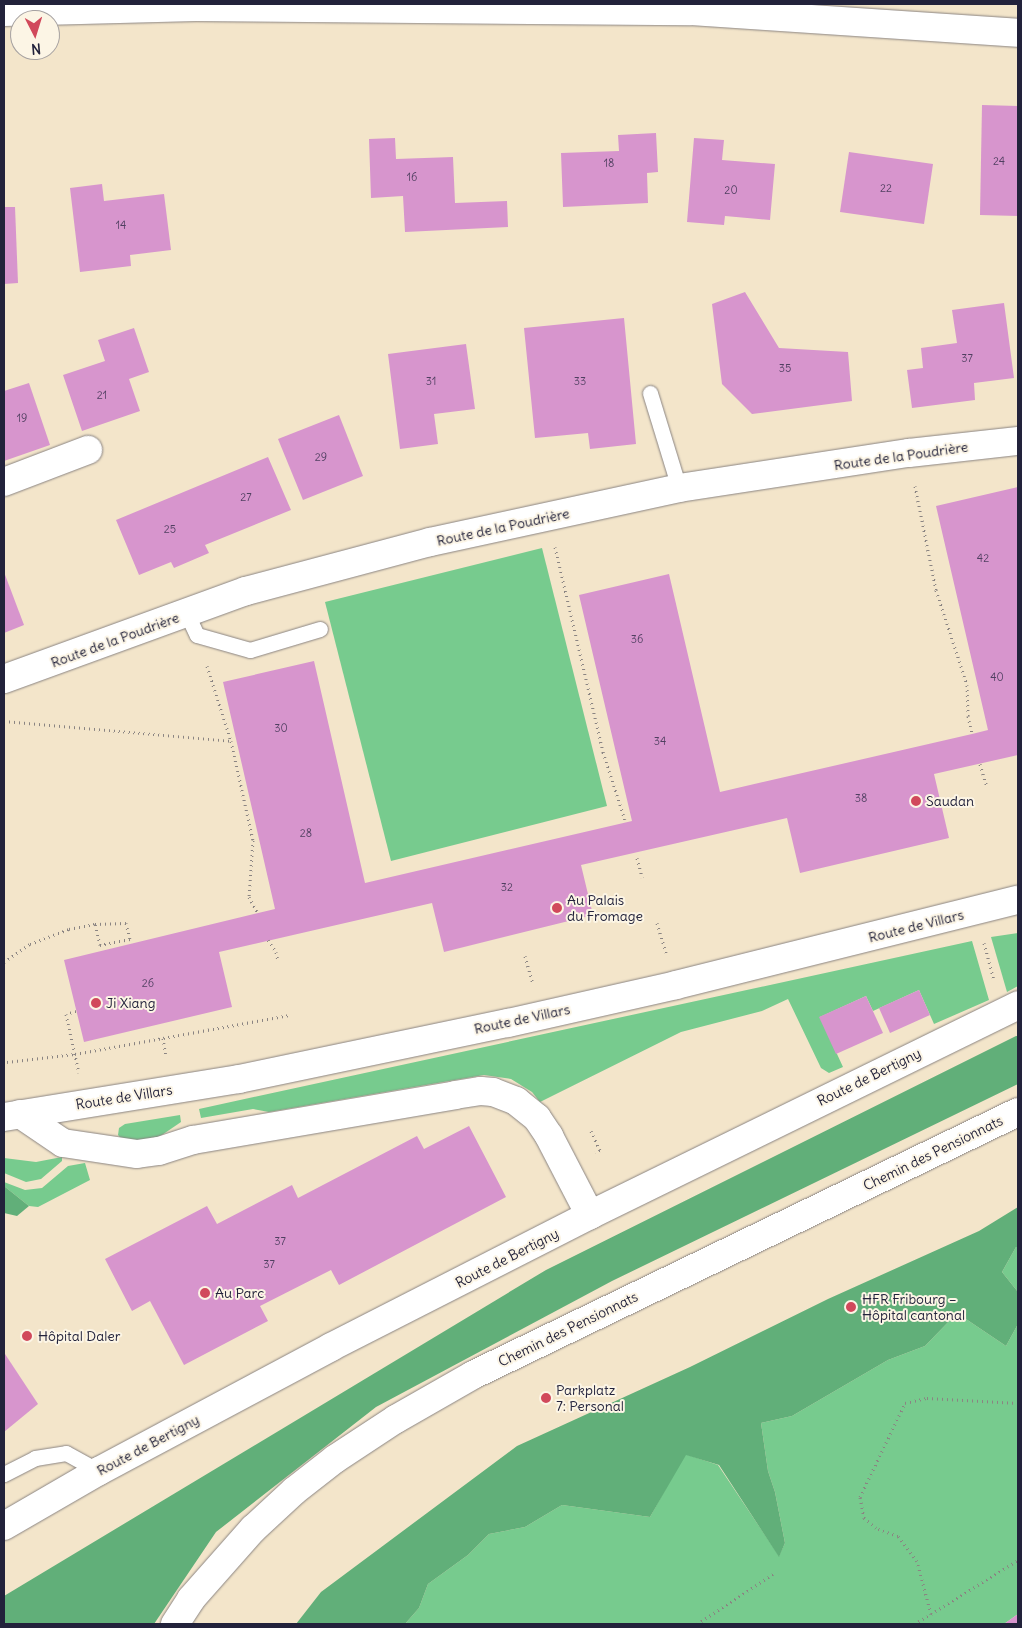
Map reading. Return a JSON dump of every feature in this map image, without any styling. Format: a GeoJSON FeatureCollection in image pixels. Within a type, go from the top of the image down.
{"type":"FeatureCollection","features":[{"type":"Feature","properties":{"kind":"street"},"geometry":{"type":"LineString","coordinates":[[4,12],[196,6],[690,11],[1018,33]]}},
{"type":"Feature","properties":{"kind":"street","name":"Route de la Poudrière"},"geometry":{"type":"LineString","coordinates":[[4,679],[192,624],[255,588],[430,542],[548,518],[679,488],[909,454],[1018,441]]}},
{"type":"Feature","properties":{"kind":"street"},"geometry":{"type":"LineString","coordinates":[[4,482],[88,450]]}},
{"type":"Feature","properties":{"kind":"street","name":"Route de Villars"},"geometry":{"type":"LineString","coordinates":[[12,1116],[238,1079],[508,1023],[676,985],[1018,900]]}},
{"type":"Feature","properties":{"kind":"street","name":"Route de Bertigny"},"geometry":{"type":"LineString","coordinates":[[4,1526],[99,1471],[331,1347],[590,1215],[1018,1005]]}},
{"type":"Feature","properties":{"kind":"street","name":"Route de Villars"},"geometry":{"type":"LineString","coordinates":[[12,1116],[63,1143],[137,1154],[160,1151],[193,1140],[455,1095],[481,1091],[493,1092],[516,1101],[537,1118],[549,1136],[590,1215]]}},
{"type":"Feature","properties":{"kind":"street","name":"Chemin des Pensionnats"},"geometry":{"type":"LineString","coordinates":[[175,1624],[191,1599],[253,1529],[294,1491],[335,1459],[396,1419],[473,1374],[1018,1112]]}},
{"type":"Feature","properties":{"kind":"lane"},"geometry":{"type":"LineString","coordinates":[[650,393],[679,488]]}},
{"type":"Feature","properties":{"kind":"lane"},"geometry":{"type":"LineString","coordinates":[[192,624],[250,650],[320,629]]}},
{"type":"Feature","properties":{"kind":"lane"},"geometry":{"type":"LineString","coordinates":[[4,1474],[35,1458],[66,1453],[99,1471]]}},
{"type":"Feature","properties":{"kind":"path"},"geometry":{"type":"LineString","coordinates":[[909,454],[936,590],[967,685],[968,716],[972,734]]}},
{"type":"Feature","properties":{"kind":"path"},"geometry":{"type":"LineString","coordinates":[[548,518],[603,752],[625,820]]}},
{"type":"Feature","properties":{"kind":"path"},"geometry":{"type":"LineString","coordinates":[[192,624],[231,740],[253,840],[249,897],[258,913]]}},
{"type":"Feature","properties":{"kind":"path"},"geometry":{"type":"LineString","coordinates":[[4,721],[231,740]]}},
{"type":"Feature","properties":{"kind":"path"},"geometry":{"type":"LineString","coordinates":[[980,764],[987,787]]}},
{"type":"Feature","properties":{"kind":"path"},"geometry":{"type":"LineString","coordinates":[[637,858],[642,877]]}},
{"type":"Feature","properties":{"kind":"path"},"geometry":{"type":"LineString","coordinates":[[657,922],[668,958]]}},
{"type":"Feature","properties":{"kind":"path"},"geometry":{"type":"LineString","coordinates":[[4,962],[30,944],[69,929],[95,924],[126,923],[130,939],[100,945],[95,924]]}},
{"type":"Feature","properties":{"kind":"path"},"geometry":{"type":"LineString","coordinates":[[268,940],[276,952],[278,961]]}},
{"type":"Feature","properties":{"kind":"path"},"geometry":{"type":"LineString","coordinates":[[985,949],[997,989]]}},
{"type":"Feature","properties":{"kind":"path"},"geometry":{"type":"LineString","coordinates":[[526,956],[534,989]]}},
{"type":"Feature","properties":{"kind":"path"},"geometry":{"type":"LineString","coordinates":[[76,1011],[66,1014],[80,1076]]}},
{"type":"Feature","properties":{"kind":"path"},"geometry":{"type":"LineString","coordinates":[[7,1062],[75,1054],[289,1015]]}},
{"type":"Feature","properties":{"kind":"path"},"geometry":{"type":"LineString","coordinates":[[163,1038],[167,1062]]}},
{"type":"Feature","properties":{"kind":"path"},"geometry":{"type":"LineString","coordinates":[[590,1154],[600,1150],[591,1131]]}},
{"type":"Feature","properties":{"kind":"path"},"geometry":{"type":"LineString","coordinates":[[931,1614],[917,1561],[898,1536],[876,1528],[864,1518],[860,1497],[905,1403],[927,1398],[1018,1403]]}},
{"type":"Feature","properties":{"kind":"path"},"geometry":{"type":"LineString","coordinates":[[914,1624],[1018,1560]]}},
{"type":"Feature","properties":{"kind":"path"},"geometry":{"type":"LineString","coordinates":[[696,1624],[773,1574]]}},
{"type":"Feature","properties":{"kind":"green space"},"geometry":{"type":"Polygon","coordinates":[[[542,548],[607,806],[391,861],[325,602],[542,548]]]}},
{"type":"Feature","properties":{"kind":"green space"},"geometry":{"type":"Polygon","coordinates":[[[1018,933],[1018,986],[1007,992],[991,937],[1018,933]]]}},
{"type":"Feature","properties":{"kind":"green space"},"geometry":{"type":"Polygon","coordinates":[[[972,941],[989,1000],[934,1024],[919,990],[873,1011],[866,996],[820,1017],[843,1067],[829,1073],[821,1068],[788,999],[762,1011],[681,1032],[540,1102],[532,1092],[511,1079],[484,1075],[269,1112],[253,1109],[201,1118],[199,1109],[972,941]]]}},
{"type":"Feature","properties":{"kind":"green space"},"geometry":{"type":"Polygon","coordinates":[[[1018,1036],[1018,1084],[612,1281],[376,1407],[216,1532],[154,1624],[4,1624],[4,1596],[546,1270],[1018,1036]]]}},
{"type":"Feature","properties":{"kind":"green space"},"geometry":{"type":"Polygon","coordinates":[[[180,1115],[181,1122],[159,1137],[138,1143],[124,1142],[118,1135],[119,1128],[125,1124],[180,1115]]]}},
{"type":"Feature","properties":{"kind":"green space"},"geometry":{"type":"Polygon","coordinates":[[[62,1157],[62,1161],[41,1179],[26,1182],[4,1173],[4,1158],[36,1162],[62,1157]]]}},
{"type":"Feature","properties":{"kind":"green space"},"geometry":{"type":"Polygon","coordinates":[[[85,1163],[90,1180],[38,1207],[29,1206],[4,1186],[4,1182],[25,1190],[42,1188],[68,1166],[85,1163]]]}},
{"type":"Feature","properties":{"kind":"green space"},"geometry":{"type":"Polygon","coordinates":[[[4,1186],[29,1206],[17,1216],[4,1213],[4,1186]]]}},
{"type":"Feature","properties":{"kind":"green space"},"geometry":{"type":"Polygon","coordinates":[[[1018,1207],[1018,1247],[1016,1247],[1002,1272],[1018,1292],[1018,1324],[1006,1346],[957,1313],[925,1346],[888,1360],[792,1416],[761,1423],[768,1471],[775,1492],[785,1543],[779,1557],[719,1465],[686,1455],[650,1517],[562,1505],[525,1527],[489,1534],[468,1555],[428,1584],[419,1608],[405,1624],[296,1624],[321,1592],[517,1446],[690,1367],[828,1299],[979,1231],[1018,1207]]]}},
{"type":"Feature","properties":{"kind":"green space"},"geometry":{"type":"Polygon","coordinates":[[[1016,1247],[1018,1247],[1018,1292],[1002,1272],[1016,1247]]]}},
{"type":"Feature","properties":{"kind":"green space"},"geometry":{"type":"Polygon","coordinates":[[[957,1313],[1006,1346],[1018,1324],[1018,1614],[1004,1624],[405,1624],[419,1608],[428,1584],[468,1555],[489,1534],[525,1527],[562,1505],[650,1517],[685,1454],[718,1465],[779,1556],[785,1543],[775,1492],[768,1471],[761,1423],[792,1416],[888,1360],[925,1346],[957,1313]]]}},
{"type":"Feature","properties":{"kind":"building"},"geometry":{"type":"Polygon","coordinates":[[[982,105],[1018,106],[1018,216],[980,215],[982,105]]]}},
{"type":"Feature","properties":{"kind":"building"},"geometry":{"type":"Polygon","coordinates":[[[656,133],[658,172],[647,173],[648,203],[563,207],[561,153],[619,151],[618,135],[656,133]]]}},
{"type":"Feature","properties":{"kind":"building"},"geometry":{"type":"Polygon","coordinates":[[[395,138],[396,159],[453,157],[455,203],[507,201],[508,227],[405,232],[403,196],[371,198],[369,139],[395,138]]]}},
{"type":"Feature","properties":{"kind":"building"},"geometry":{"type":"Polygon","coordinates":[[[694,138],[724,140],[722,160],[775,164],[770,220],[725,216],[724,225],[687,222],[694,138]]]}},
{"type":"Feature","properties":{"kind":"building"},"geometry":{"type":"Polygon","coordinates":[[[849,152],[933,164],[924,224],[840,212],[849,152]]]}},
{"type":"Feature","properties":{"kind":"building"},"geometry":{"type":"Polygon","coordinates":[[[102,184],[104,201],[164,194],[171,250],[130,255],[131,266],[80,272],[70,188],[102,184]]]}},
{"type":"Feature","properties":{"kind":"building"},"geometry":{"type":"Polygon","coordinates":[[[4,207],[15,207],[18,283],[4,284],[4,207]]]}},
{"type":"Feature","properties":{"kind":"building"},"geometry":{"type":"Polygon","coordinates":[[[745,292],[779,348],[848,352],[852,401],[752,414],[722,384],[712,304],[745,292]]]}},
{"type":"Feature","properties":{"kind":"building"},"geometry":{"type":"Polygon","coordinates":[[[1004,303],[1014,378],[974,383],[975,400],[912,408],[907,370],[923,368],[921,348],[957,343],[952,310],[1004,303]]]}},
{"type":"Feature","properties":{"kind":"building"},"geometry":{"type":"Polygon","coordinates":[[[624,318],[636,444],[590,449],[588,433],[535,438],[524,328],[624,318]]]}},
{"type":"Feature","properties":{"kind":"building"},"geometry":{"type":"Polygon","coordinates":[[[134,328],[149,372],[129,379],[140,411],[82,431],[63,375],[105,361],[98,340],[134,328]]]}},
{"type":"Feature","properties":{"kind":"building"},"geometry":{"type":"Polygon","coordinates":[[[466,344],[475,409],[434,414],[438,444],[400,449],[388,354],[466,344]]]}},
{"type":"Feature","properties":{"kind":"building"},"geometry":{"type":"Polygon","coordinates":[[[29,383],[50,445],[4,461],[4,391],[29,383]]]}},
{"type":"Feature","properties":{"kind":"building"},"geometry":{"type":"Polygon","coordinates":[[[339,415],[363,476],[303,500],[278,439],[339,415]]]}},
{"type":"Feature","properties":{"kind":"building"},"geometry":{"type":"Polygon","coordinates":[[[268,457],[291,510],[205,545],[209,553],[174,568],[171,562],[139,575],[116,520],[268,457]]]}},
{"type":"Feature","properties":{"kind":"building"},"geometry":{"type":"Polygon","coordinates":[[[1018,487],[1018,755],[934,774],[949,838],[800,873],[787,818],[581,865],[593,915],[444,952],[432,903],[219,952],[232,1007],[84,1042],[64,960],[275,909],[223,682],[314,661],[365,883],[632,821],[579,595],[669,574],[720,792],[972,734],[988,730],[936,506],[1018,487]]]}},
{"type":"Feature","properties":{"kind":"building"},"geometry":{"type":"Polygon","coordinates":[[[4,572],[24,625],[4,633],[4,572]]]}},
{"type":"Feature","properties":{"kind":"building"},"geometry":{"type":"Polygon","coordinates":[[[919,990],[930,1015],[890,1033],[879,1008],[919,990]]]}},
{"type":"Feature","properties":{"kind":"building"},"geometry":{"type":"Polygon","coordinates":[[[866,996],[883,1033],[836,1054],[819,1017],[866,996]]]}},
{"type":"Feature","properties":{"kind":"building"},"geometry":{"type":"Polygon","coordinates":[[[469,1126],[506,1197],[339,1285],[331,1270],[260,1306],[268,1321],[184,1365],[150,1301],[132,1311],[105,1259],[207,1206],[217,1224],[292,1185],[298,1198],[417,1136],[424,1149],[469,1126]]]}},
{"type":"Feature","properties":{"kind":"building"},"geometry":{"type":"Polygon","coordinates":[[[4,1355],[38,1404],[4,1432],[4,1355]]]}},
{"type":"Feature","properties":{"kind":"building"},"geometry":{"type":"Polygon","coordinates":[[[1018,1614],[1018,1624],[1004,1624],[1018,1614]]]}},
{"type":"Feature","properties":{"kind":"place","name":"Saudan"},"geometry":{"type":"Point","coordinates":[916,801]}},
{"type":"Feature","properties":{"kind":"place","name":"Au Palais du Fromage"},"geometry":{"type":"Point","coordinates":[557,908]}},
{"type":"Feature","properties":{"kind":"place","name":"Ji Xiang"},"geometry":{"type":"Point","coordinates":[96,1003]}},
{"type":"Feature","properties":{"kind":"place","name":"Au Parc"},"geometry":{"type":"Point","coordinates":[205,1293]}},
{"type":"Feature","properties":{"kind":"place","name":"HFR Fribourg – Hôpital cantonal"},"geometry":{"type":"Point","coordinates":[851,1307]}},
{"type":"Feature","properties":{"kind":"place","name":"Hôpital Daler"},"geometry":{"type":"Point","coordinates":[27,1336]}},
{"type":"Feature","properties":{"kind":"place","name":"Parkplatz 7: Personal"},"geometry":{"type":"Point","coordinates":[546,1398]}}]}
